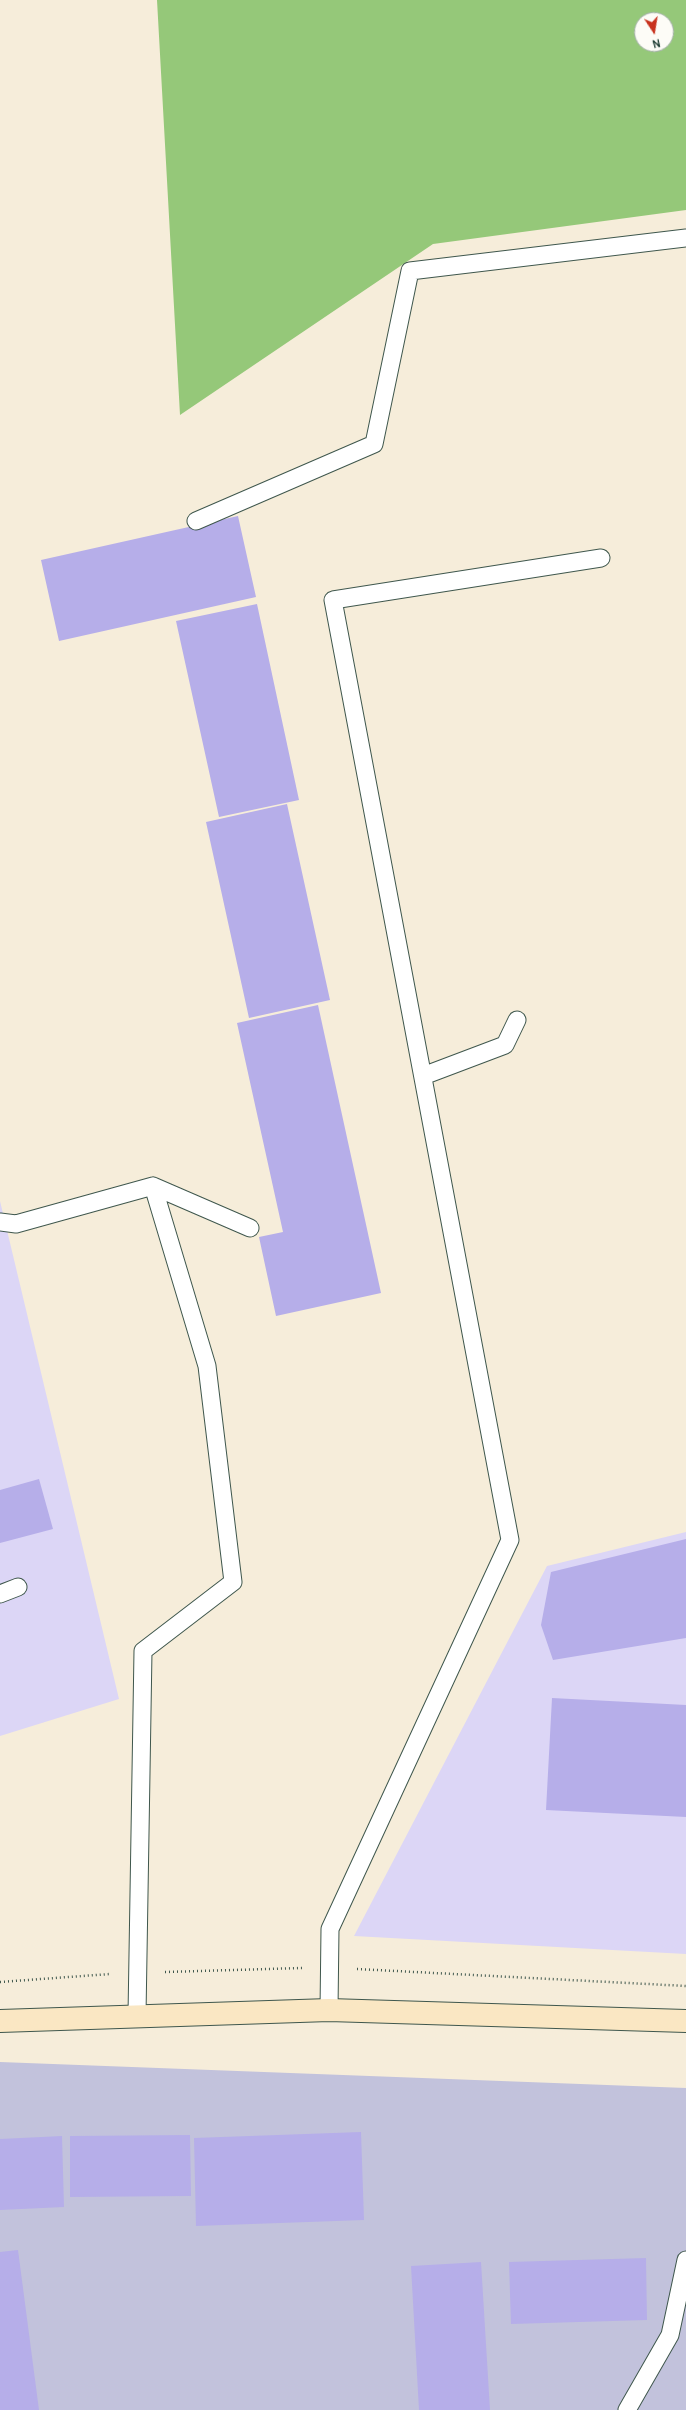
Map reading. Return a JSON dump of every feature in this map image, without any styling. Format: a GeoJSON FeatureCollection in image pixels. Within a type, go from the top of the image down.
{"type":"FeatureCollection","features":[{"type":"Feature","properties":{"kind":"main road"},"geometry":{"type":"LineString","coordinates":[[0,2021],[137,2015],[329,2010],[686,2021]]}},
{"type":"Feature","properties":{"kind":"lane"},"geometry":{"type":"LineString","coordinates":[[196,522],[374,444],[410,271],[686,238]]}},
{"type":"Feature","properties":{"kind":"lane"},"geometry":{"type":"LineString","coordinates":[[329,2010],[330,1929],[510,1540],[333,600],[601,558]]}},
{"type":"Feature","properties":{"kind":"lane"},"geometry":{"type":"LineString","coordinates":[[423,1076],[505,1045],[517,1020]]}},
{"type":"Feature","properties":{"kind":"lane"},"geometry":{"type":"LineString","coordinates":[[137,2015],[144,1651],[233,1582],[207,1366],[153,1186]]}},
{"type":"Feature","properties":{"kind":"lane"},"geometry":{"type":"LineString","coordinates":[[0,1222],[16,1224],[153,1186],[250,1228]]}},
{"type":"Feature","properties":{"kind":"lane"},"geometry":{"type":"LineString","coordinates":[[0,1594],[18,1587]]}},
{"type":"Feature","properties":{"kind":"lane"},"geometry":{"type":"LineString","coordinates":[[627,2410],[670,2335],[686,2260]]}},
{"type":"Feature","properties":{"kind":"shaded area"},"geometry":{"type":"Polygon","coordinates":[[[0,1201],[119,1699],[0,1736],[0,1201]]]}},
{"type":"Feature","properties":{"kind":"shaded area"},"geometry":{"type":"Polygon","coordinates":[[[686,1532],[686,1954],[354,1936],[547,1566],[686,1532]]]}},
{"type":"Feature","properties":{"kind":"shaded area"},"geometry":{"type":"Polygon","coordinates":[[[0,2062],[686,2088],[686,2410],[0,2410],[0,2062]]]}},
{"type":"Feature","properties":{"kind":"green space"},"geometry":{"type":"Polygon","coordinates":[[[157,0],[686,0],[686,210],[433,244],[180,415],[157,0]]]}},
{"type":"Feature","properties":{"kind":"building"},"geometry":{"type":"Polygon","coordinates":[[[238,516],[256,597],[59,641],[41,560],[238,516]]]}},
{"type":"Feature","properties":{"kind":"building"},"geometry":{"type":"Polygon","coordinates":[[[257,604],[299,800],[219,817],[176,621],[257,604]]]}},
{"type":"Feature","properties":{"kind":"building"},"geometry":{"type":"Polygon","coordinates":[[[287,804],[330,1000],[249,1018],[206,822],[287,804]]]}},
{"type":"Feature","properties":{"kind":"building"},"geometry":{"type":"Polygon","coordinates":[[[318,1005],[381,1293],[276,1316],[259,1237],[283,1232],[237,1023],[318,1005]]]}},
{"type":"Feature","properties":{"kind":"building"},"geometry":{"type":"Polygon","coordinates":[[[39,1479],[53,1529],[0,1543],[0,1490],[39,1479]]]}},
{"type":"Feature","properties":{"kind":"building"},"geometry":{"type":"Polygon","coordinates":[[[686,1539],[686,1638],[553,1660],[541,1625],[551,1572],[686,1539]]]}},
{"type":"Feature","properties":{"kind":"building"},"geometry":{"type":"Polygon","coordinates":[[[552,1698],[686,1705],[686,1817],[546,1810],[552,1698]]]}},
{"type":"Feature","properties":{"kind":"building"},"geometry":{"type":"Polygon","coordinates":[[[361,2132],[364,2220],[196,2226],[194,2138],[361,2132]]]}},
{"type":"Feature","properties":{"kind":"building"},"geometry":{"type":"Polygon","coordinates":[[[190,2135],[191,2196],[70,2197],[70,2136],[190,2135]]]}},
{"type":"Feature","properties":{"kind":"building"},"geometry":{"type":"Polygon","coordinates":[[[62,2136],[64,2207],[0,2210],[0,2139],[62,2136]]]}},
{"type":"Feature","properties":{"kind":"building"},"geometry":{"type":"Polygon","coordinates":[[[18,2250],[39,2410],[0,2410],[0,2252],[18,2250]]]}},
{"type":"Feature","properties":{"kind":"building"},"geometry":{"type":"Polygon","coordinates":[[[646,2258],[647,2320],[511,2324],[509,2262],[646,2258]]]}},
{"type":"Feature","properties":{"kind":"building"},"geometry":{"type":"Polygon","coordinates":[[[481,2262],[490,2410],[419,2410],[411,2266],[481,2262]]]}}]}
